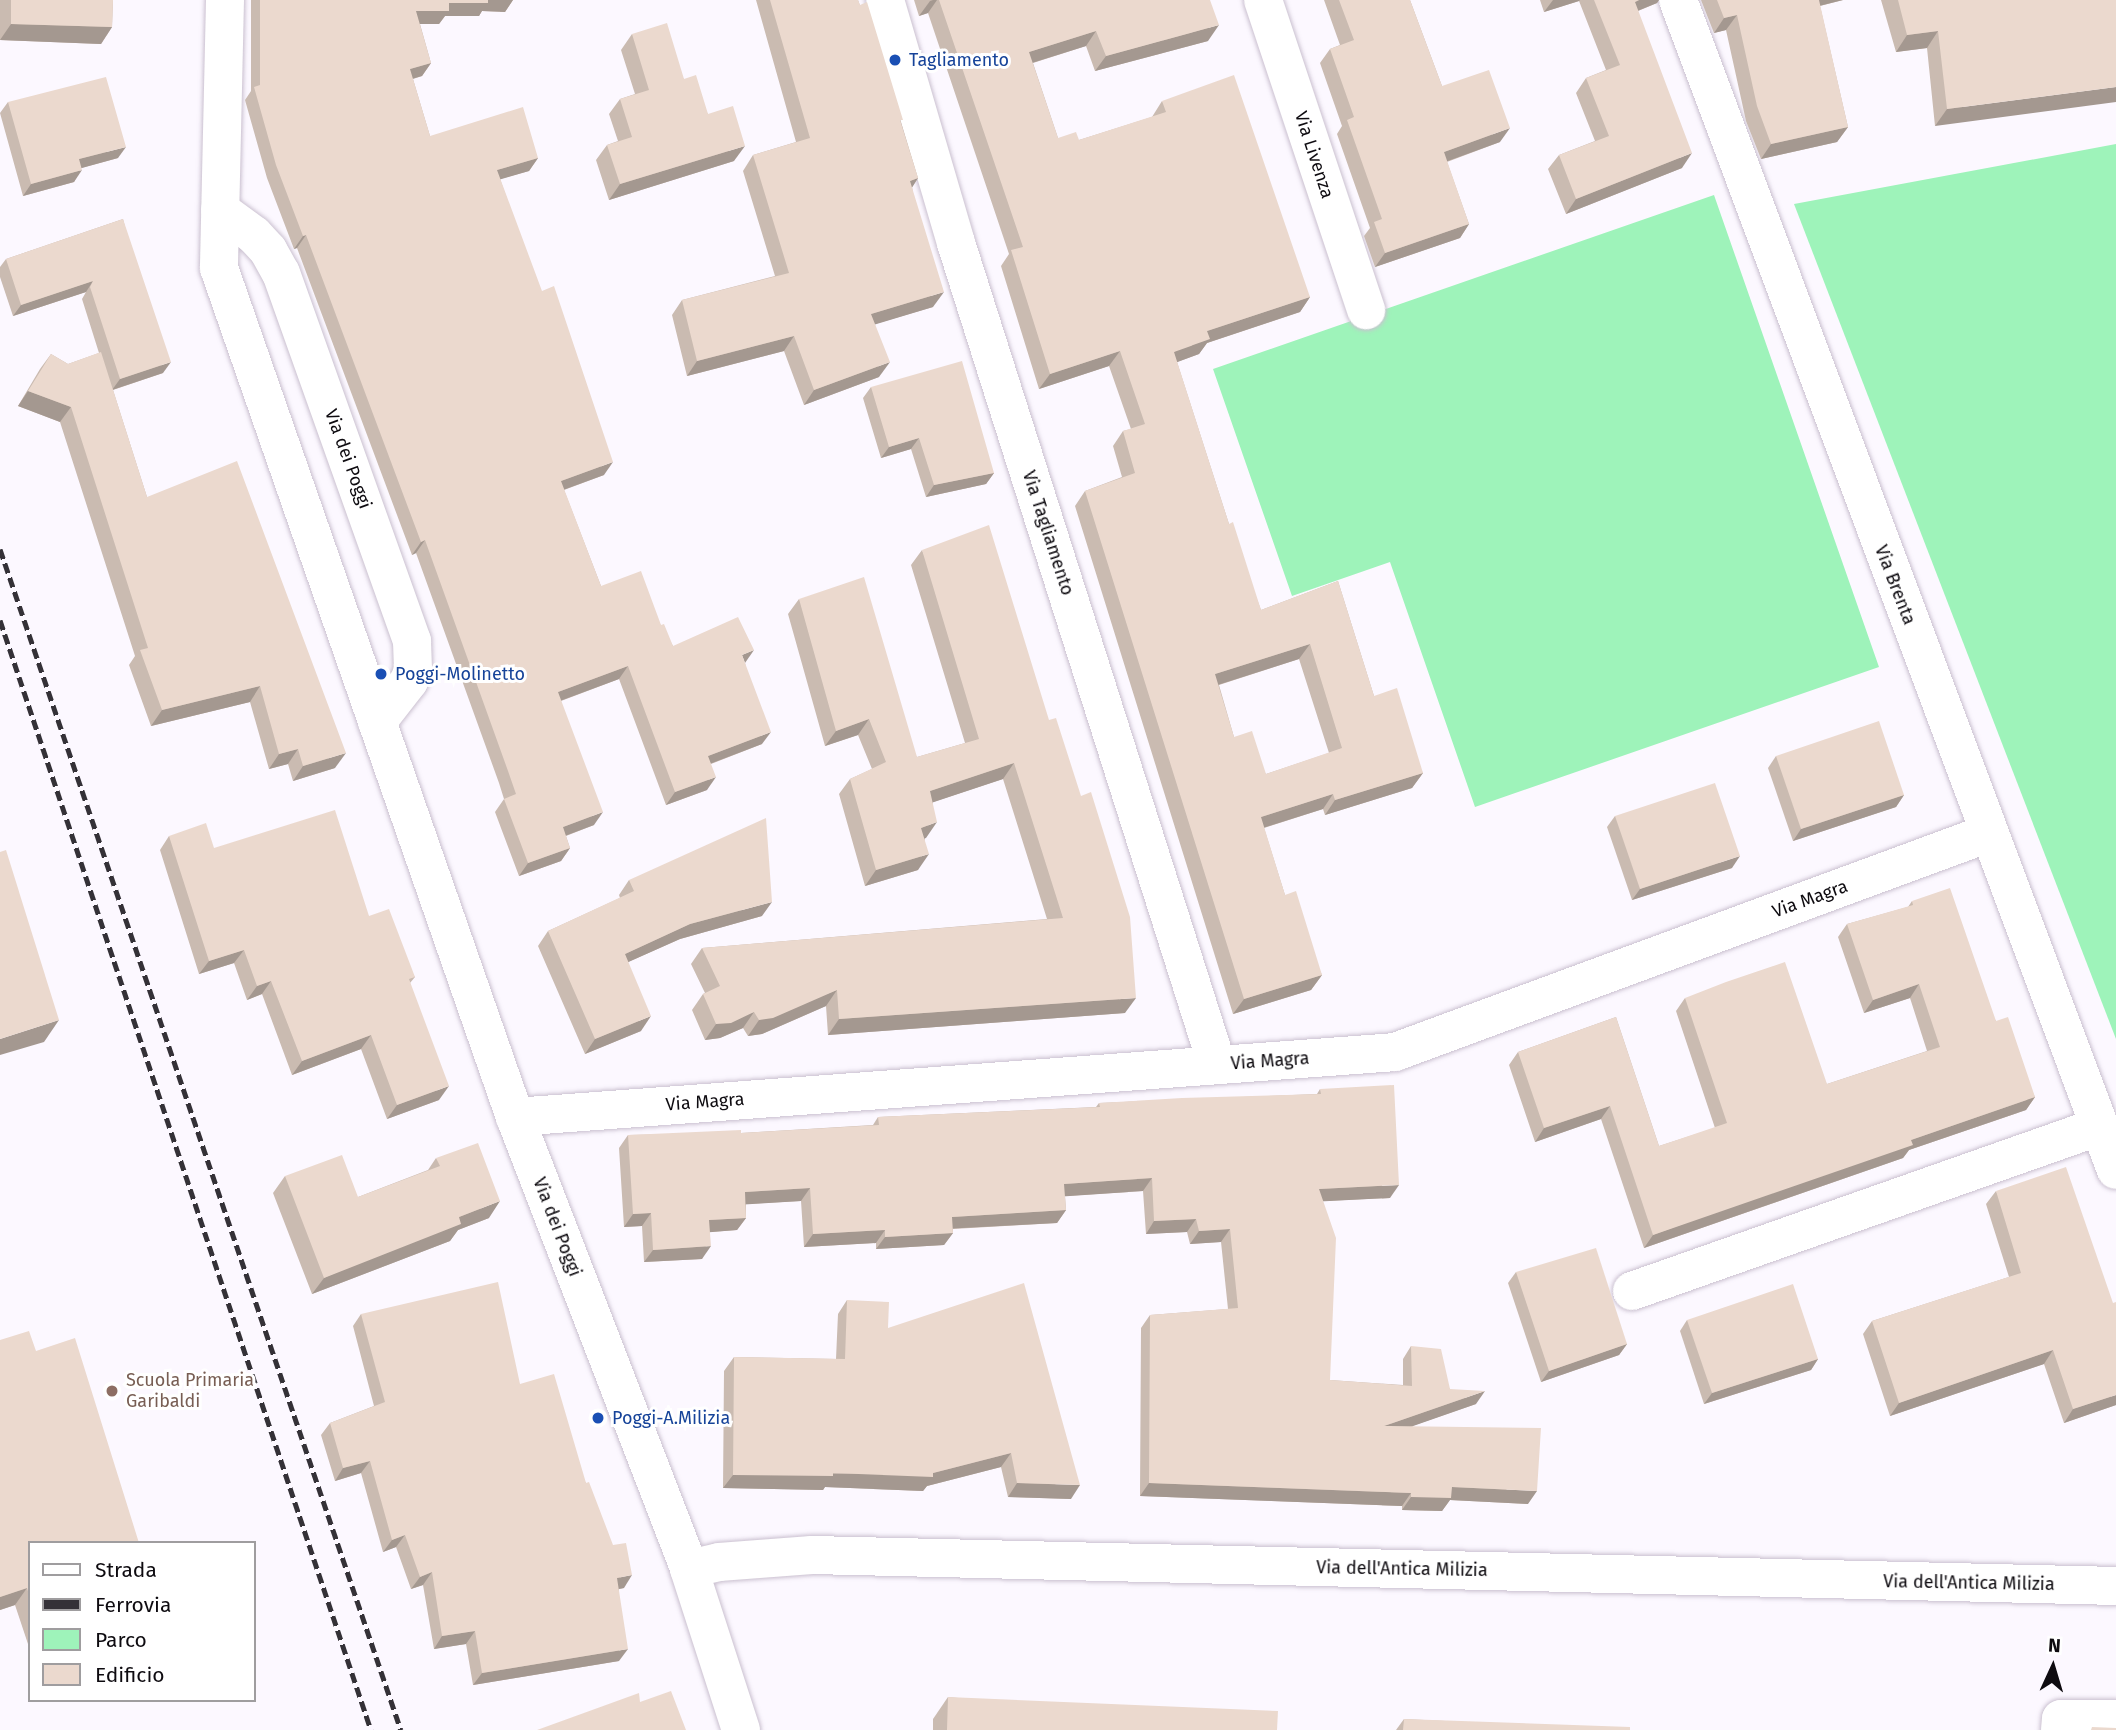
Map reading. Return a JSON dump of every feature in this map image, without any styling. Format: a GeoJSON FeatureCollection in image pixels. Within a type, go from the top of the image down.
{"type":"FeatureCollection","features":[{"type":"Feature","properties":{"kind":"street","name":"Via dei Poggi"},"geometry":{"type":"LineString","coordinates":[[225,0],[219,268],[515,1116],[689,1569],[741,1730]]}},
{"type":"Feature","properties":{"kind":"street","name":"Via Tagliamento"},"geometry":{"type":"LineString","coordinates":[[885,0],[956,243],[1217,1065]]}},
{"type":"Feature","properties":{"kind":"street","name":"Via Livenza"},"geometry":{"type":"LineString","coordinates":[[1263,0],[1366,310]]}},
{"type":"Feature","properties":{"kind":"street","name":"Via Brenta"},"geometry":{"type":"LineString","coordinates":[[1678,0],[2116,1170]]}},
{"type":"Feature","properties":{"kind":"street","name":"Via dei Poggi"},"geometry":{"type":"LineString","coordinates":[[220,210],[254,235],[268,250],[281,273],[412,641],[413,670],[409,681],[377,722]]}},
{"type":"Feature","properties":{"kind":"street","name":"Via Magra"},"geometry":{"type":"LineString","coordinates":[[515,1116],[1395,1052],[1989,833]]}},
{"type":"Feature","properties":{"kind":"street"},"geometry":{"type":"LineString","coordinates":[[1632,1291],[2100,1126]]}},
{"type":"Feature","properties":{"kind":"street","name":"Via dell'Antica Milizia"},"geometry":{"type":"LineString","coordinates":[[689,1569],[719,1562],[812,1555],[2116,1586]]}},
{"type":"Feature","properties":{"kind":"street"},"geometry":{"type":"LineString","coordinates":[[2060,1730],[2061,1719],[2116,1718]]}},
{"type":"Feature","properties":{"kind":"green space"},"geometry":{"type":"Polygon","coordinates":[[[2116,144],[2116,1039],[1794,204],[2116,144]]]}},
{"type":"Feature","properties":{"kind":"green space"},"geometry":{"type":"Polygon","coordinates":[[[1714,195],[1879,667],[1475,807],[1390,562],[1292,596],[1213,369],[1714,195]]]}},
{"type":"Feature","properties":{"kind":"building"},"geometry":{"type":"Polygon","coordinates":[[[11,0],[113,0],[112,27],[11,24],[11,0]]]}},
{"type":"Feature","properties":{"kind":"building"},"geometry":{"type":"Polygon","coordinates":[[[260,0],[488,0],[488,3],[449,3],[449,11],[416,11],[431,63],[410,69],[430,136],[523,107],[538,158],[497,170],[542,291],[554,286],[613,462],[561,481],[601,586],[641,571],[661,625],[664,624],[673,646],[738,617],[754,650],[742,655],[771,732],[708,756],[716,777],[675,792],[628,666],[558,692],[603,812],[563,827],[570,848],[528,863],[504,799],[516,794],[425,540],[421,542],[306,235],[303,236],[276,165],[254,87],[260,85],[260,0]]]}},
{"type":"Feature","properties":{"kind":"building"},"geometry":{"type":"Polygon","coordinates":[[[770,0],[858,0],[860,5],[867,2],[903,120],[900,120],[918,178],[910,181],[944,292],[871,314],[890,362],[814,390],[794,336],[697,361],[682,300],[789,273],[753,155],[810,138],[770,0]]]}},
{"type":"Feature","properties":{"kind":"building"},"geometry":{"type":"Polygon","coordinates":[[[939,0],[1210,0],[1219,25],[1106,56],[1096,31],[1029,52],[1058,138],[1076,132],[1079,140],[1166,112],[1162,101],[1234,75],[1310,297],[1207,331],[1210,339],[1174,352],[1229,524],[1233,522],[1261,610],[1338,581],[1374,696],[1397,688],[1423,773],[1335,800],[1333,794],[1261,817],[1285,895],[1296,891],[1322,975],[1244,999],[1085,491],[1135,473],[1123,431],[1145,424],[1120,351],[1050,374],[1011,250],[1023,247],[939,0]],[[1310,644],[1215,674],[1234,737],[1252,731],[1266,774],[1342,748],[1310,644]]]}},
{"type":"Feature","properties":{"kind":"building"},"geometry":{"type":"Polygon","coordinates":[[[1339,0],[1410,0],[1442,86],[1489,70],[1510,128],[1444,152],[1469,224],[1385,253],[1374,222],[1382,219],[1347,120],[1354,117],[1330,49],[1354,40],[1339,0]]]}},
{"type":"Feature","properties":{"kind":"building"},"geometry":{"type":"Polygon","coordinates":[[[1594,0],[1639,0],[1635,2],[1692,153],[1576,199],[1559,155],[1609,136],[1586,78],[1620,65],[1594,0]]]}},
{"type":"Feature","properties":{"kind":"building"},"geometry":{"type":"Polygon","coordinates":[[[1717,0],[1819,0],[1848,127],[1771,144],[1757,106],[1737,15],[1724,18],[1717,0]]]}},
{"type":"Feature","properties":{"kind":"building"},"geometry":{"type":"Polygon","coordinates":[[[1898,0],[2116,0],[2116,87],[1947,109],[1938,31],[1907,35],[1898,0]]]}},
{"type":"Feature","properties":{"kind":"building"},"geometry":{"type":"Polygon","coordinates":[[[667,23],[684,79],[696,75],[708,114],[733,106],[745,146],[620,184],[607,145],[632,137],[620,99],[649,90],[632,34],[667,23]]]}},
{"type":"Feature","properties":{"kind":"building"},"geometry":{"type":"Polygon","coordinates":[[[106,77],[126,147],[79,159],[82,170],[31,184],[8,102],[106,77]]]}},
{"type":"Feature","properties":{"kind":"building"},"geometry":{"type":"Polygon","coordinates":[[[123,219],[171,362],[120,379],[90,287],[93,281],[21,305],[6,259],[123,219]]]}},
{"type":"Feature","properties":{"kind":"building"},"geometry":{"type":"Polygon","coordinates":[[[101,352],[147,497],[237,461],[346,753],[303,766],[298,749],[279,754],[260,686],[162,710],[140,650],[148,648],[71,407],[28,391],[51,354],[68,364],[101,352]]]}},
{"type":"Feature","properties":{"kind":"building"},"geometry":{"type":"Polygon","coordinates":[[[962,361],[994,473],[934,485],[919,438],[889,447],[871,387],[962,361]]]}},
{"type":"Feature","properties":{"kind":"building"},"geometry":{"type":"Polygon","coordinates":[[[989,525],[1049,720],[1056,718],[1081,796],[1091,792],[1130,917],[1136,998],[839,1019],[837,990],[773,1018],[759,1020],[754,1012],[731,1023],[716,1024],[703,994],[720,986],[702,948],[1063,918],[1014,763],[930,791],[937,822],[921,828],[929,854],[876,870],[850,779],[886,762],[869,719],[836,731],[799,599],[864,577],[917,757],[979,739],[922,550],[989,525]]]}},
{"type":"Feature","properties":{"kind":"building"},"geometry":{"type":"Polygon","coordinates":[[[1879,721],[1904,795],[1801,829],[1776,756],[1879,721]]]}},
{"type":"Feature","properties":{"kind":"building"},"geometry":{"type":"Polygon","coordinates":[[[1715,783],[1740,856],[1640,889],[1615,816],[1715,783]]]}},
{"type":"Feature","properties":{"kind":"building"},"geometry":{"type":"Polygon","coordinates":[[[335,810],[369,916],[389,909],[415,977],[409,979],[449,1086],[397,1105],[371,1035],[302,1061],[271,981],[257,986],[244,950],[209,961],[169,836],[206,823],[214,848],[335,810]]]}},
{"type":"Feature","properties":{"kind":"building"},"geometry":{"type":"Polygon","coordinates":[[[766,818],[772,902],[690,924],[625,954],[651,1016],[595,1039],[548,931],[634,891],[629,880],[766,818]]]}},
{"type":"Feature","properties":{"kind":"building"},"geometry":{"type":"Polygon","coordinates":[[[6,850],[59,1020],[0,1039],[0,852],[6,850]]]}},
{"type":"Feature","properties":{"kind":"building"},"geometry":{"type":"Polygon","coordinates":[[[1950,888],[1996,1021],[2008,1017],[2035,1097],[1911,1140],[1913,1145],[1653,1235],[1610,1106],[1544,1128],[1518,1052],[1616,1017],[1659,1146],[1727,1123],[1685,998],[1785,962],[1827,1084],[1940,1047],[1919,984],[1873,1000],[1847,924],[1913,905],[1912,901],[1950,888]]]}},
{"type":"Feature","properties":{"kind":"building"},"geometry":{"type":"Polygon","coordinates":[[[1394,1085],[1399,1185],[1319,1189],[1336,1238],[1330,1380],[1412,1386],[1411,1346],[1441,1349],[1450,1389],[1485,1391],[1384,1426],[1541,1428],[1537,1491],[1452,1487],[1451,1498],[1411,1497],[1411,1493],[1149,1483],[1150,1315],[1238,1308],[1230,1229],[1199,1231],[1196,1219],[1154,1221],[1152,1178],[1064,1184],[1066,1210],[952,1217],[953,1233],[885,1237],[885,1230],[813,1234],[810,1188],[745,1192],[746,1218],[709,1220],[711,1246],[653,1250],[651,1213],[633,1214],[628,1135],[741,1130],[741,1133],[879,1125],[878,1117],[1100,1107],[1099,1103],[1182,1098],[1321,1094],[1320,1089],[1394,1085]]]}},
{"type":"Feature","properties":{"kind":"building"},"geometry":{"type":"Polygon","coordinates":[[[478,1143],[500,1201],[459,1217],[461,1224],[324,1278],[285,1176],[342,1155],[358,1197],[440,1166],[436,1158],[478,1143]]]}},
{"type":"Feature","properties":{"kind":"building"},"geometry":{"type":"Polygon","coordinates":[[[2066,1167],[2113,1303],[2116,1302],[2116,1395],[2073,1409],[2053,1350],[1899,1403],[1872,1321],[2021,1273],[1996,1191],[2066,1167]]]}},
{"type":"Feature","properties":{"kind":"building"},"geometry":{"type":"Polygon","coordinates":[[[1596,1248],[1627,1344],[1549,1371],[1516,1272],[1596,1248]]]}},
{"type":"Feature","properties":{"kind":"building"},"geometry":{"type":"Polygon","coordinates":[[[498,1282],[520,1384],[554,1374],[586,1483],[589,1482],[613,1545],[626,1543],[632,1575],[617,1578],[628,1649],[482,1673],[475,1631],[442,1636],[432,1572],[420,1577],[405,1535],[392,1540],[370,1461],[343,1468],[330,1423],[385,1402],[361,1314],[498,1282]]]}},
{"type":"Feature","properties":{"kind":"building"},"geometry":{"type":"Polygon","coordinates":[[[1024,1283],[1080,1485],[1017,1483],[1011,1453],[933,1473],[933,1477],[833,1473],[833,1476],[733,1475],[734,1357],[845,1359],[847,1300],[889,1302],[888,1328],[1024,1283]]]}},
{"type":"Feature","properties":{"kind":"building"},"geometry":{"type":"Polygon","coordinates":[[[1793,1284],[1818,1359],[1712,1393],[1687,1320],[1793,1284]]]}},
{"type":"Feature","properties":{"kind":"building"},"geometry":{"type":"Polygon","coordinates":[[[29,1331],[36,1351],[75,1338],[138,1541],[28,1541],[28,1591],[27,1588],[0,1597],[0,1340],[29,1331]]]}},
{"type":"Feature","properties":{"kind":"building"},"geometry":{"type":"Polygon","coordinates":[[[671,1691],[686,1730],[537,1730],[639,1693],[640,1702],[671,1691]]]}},
{"type":"Feature","properties":{"kind":"building"},"geometry":{"type":"Polygon","coordinates":[[[948,1697],[1278,1711],[1277,1730],[947,1730],[948,1697]]]}},
{"type":"Feature","properties":{"kind":"building"},"geometry":{"type":"Polygon","coordinates":[[[1404,1719],[1630,1727],[1630,1730],[1403,1730],[1404,1719]]]}},
{"type":"Feature","properties":{"kind":"building"},"geometry":{"type":"Polygon","coordinates":[[[2092,1727],[2116,1728],[2116,1730],[2091,1730],[2092,1727]]]}},
{"type":"Feature","properties":{"kind":"railway"},"geometry":{"type":"LineString","coordinates":[[0,549],[401,1730]]}},
{"type":"Feature","properties":{"kind":"railway"},"geometry":{"type":"LineString","coordinates":[[0,620],[371,1730]]}},
{"type":"Feature","properties":{"kind":"place","name":"Tagliamento"},"geometry":{"type":"Point","coordinates":[895,60]}},
{"type":"Feature","properties":{"kind":"place","name":"Poggi-Molinetto"},"geometry":{"type":"Point","coordinates":[381,674]}},
{"type":"Feature","properties":{"kind":"place","name":"Scuola Primaria Garibaldi"},"geometry":{"type":"Point","coordinates":[112,1391]}},
{"type":"Feature","properties":{"kind":"place","name":"Poggi-A.Milizia"},"geometry":{"type":"Point","coordinates":[598,1418]}}]}
